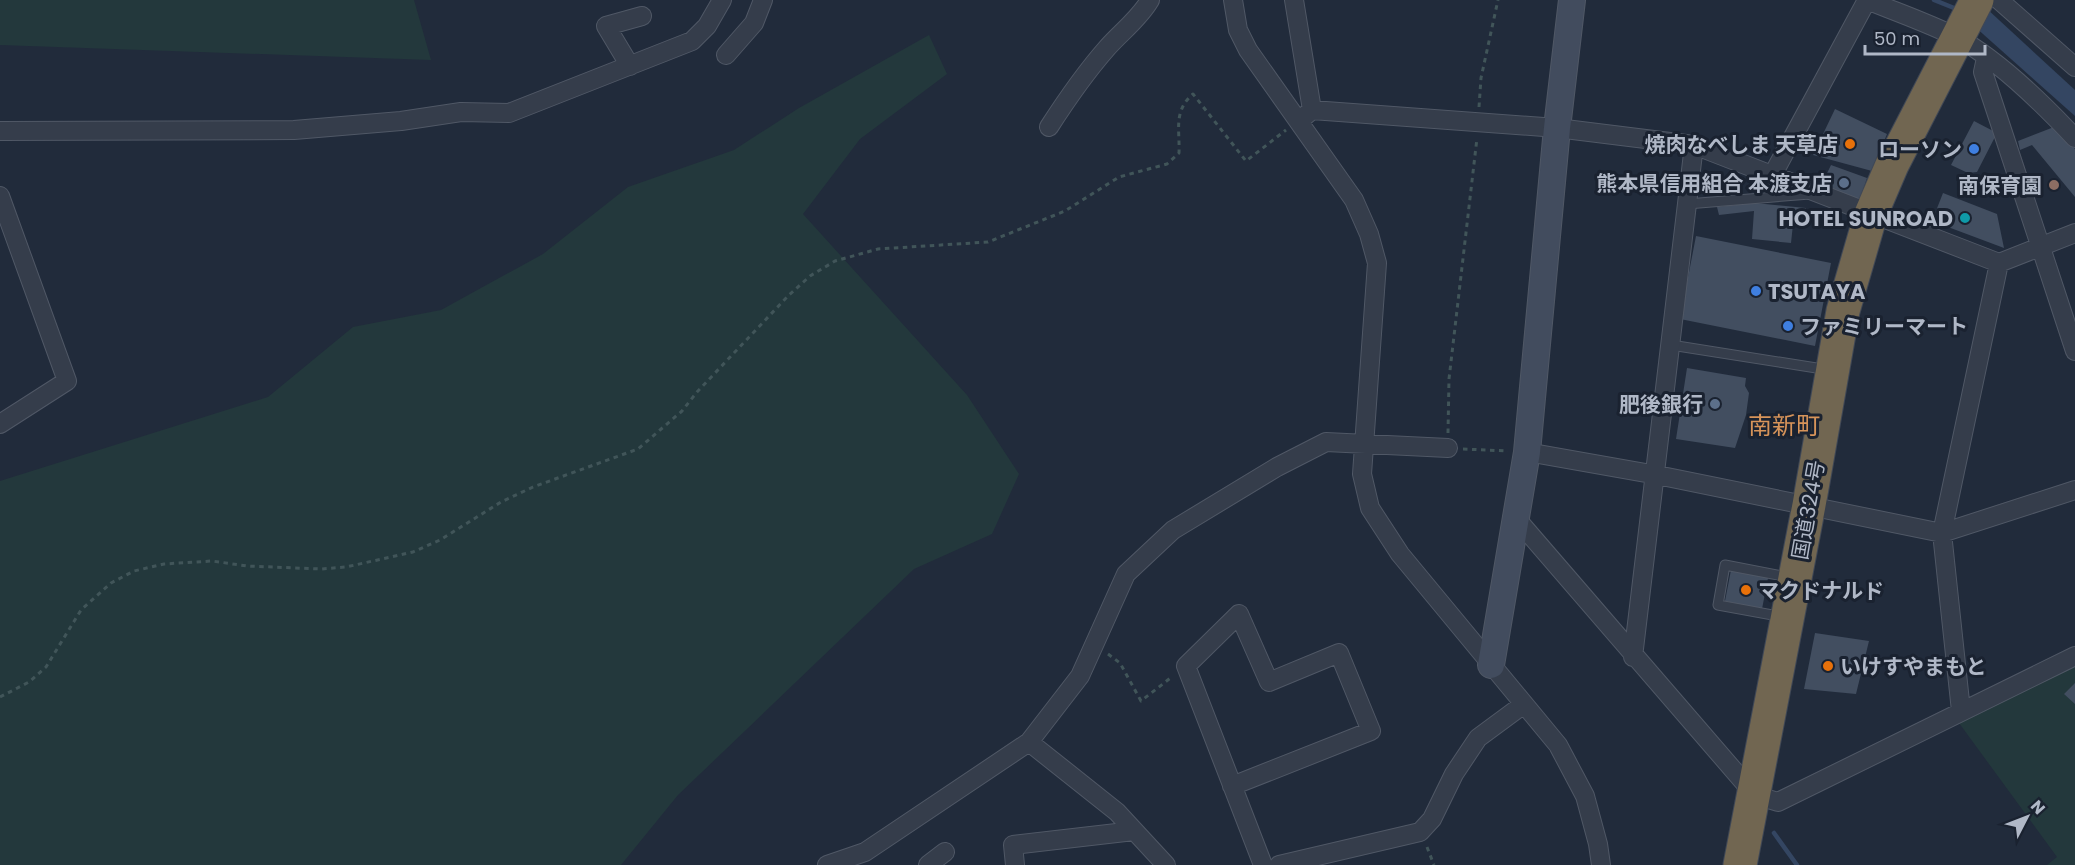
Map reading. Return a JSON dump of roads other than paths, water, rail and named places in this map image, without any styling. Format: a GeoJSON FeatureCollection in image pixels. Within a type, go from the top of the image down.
{"type":"FeatureCollection","features":[{"type":"Feature","properties":{"kind":"highway","name":"国道324号"},"geometry":{"type":"LineString","coordinates":[[1740,865],[1796,579],[1843,311],[1871,214],[1892,165],[1959,34],[1984,1]]}},
{"type":"Feature","properties":{"kind":"street"},"geometry":{"type":"LineString","coordinates":[[0,131],[294,130],[401,121],[461,111],[508,113],[692,41],[707,26],[722,0]]}},
{"type":"Feature","properties":{"kind":"street"},"geometry":{"type":"LineString","coordinates":[[726,55],[754,22],[763,0]]}},
{"type":"Feature","properties":{"kind":"street"},"geometry":{"type":"LineString","coordinates":[[1049,127],[1077,83],[1108,46],[1144,10],[1150,0]]}},
{"type":"Feature","properties":{"kind":"street"},"geometry":{"type":"LineString","coordinates":[[1233,0],[1238,30],[1248,50],[1306,115],[1354,200],[1377,263],[1362,474],[1371,508],[1400,554],[1558,745],[1585,796],[1598,844],[1601,865]]}},
{"type":"Feature","properties":{"kind":"street"},"geometry":{"type":"LineString","coordinates":[[1294,0],[1306,115]]}},
{"type":"Feature","properties":{"kind":"street"},"geometry":{"type":"LineString","coordinates":[[1491,665],[1527,452],[1557,128],[1572,0]]}},
{"type":"Feature","properties":{"kind":"street"},"geometry":{"type":"LineString","coordinates":[[1772,176],[1867,0],[1959,34],[2052,114],[2075,138]]}},
{"type":"Feature","properties":{"kind":"street"},"geometry":{"type":"LineString","coordinates":[[1984,1],[2075,67]]}},
{"type":"Feature","properties":{"kind":"street"},"geometry":{"type":"LineString","coordinates":[[630,66],[606,26],[642,16]]}},
{"type":"Feature","properties":{"kind":"street"},"geometry":{"type":"LineString","coordinates":[[1986,58],[1983,72],[2075,351]]}},
{"type":"Feature","properties":{"kind":"street"},"geometry":{"type":"LineString","coordinates":[[1306,115],[1479,122],[1557,128],[1694,146],[1999,263],[2075,233]]}},
{"type":"Feature","properties":{"kind":"street"},"geometry":{"type":"LineString","coordinates":[[1633,657],[1657,475],[1694,146]]}},
{"type":"Feature","properties":{"kind":"street"},"geometry":{"type":"LineString","coordinates":[[0,196],[67,381],[0,424]]}},
{"type":"Feature","properties":{"kind":"street"},"geometry":{"type":"LineString","coordinates":[[1961,711],[1942,533],[1999,263]]}},
{"type":"Feature","properties":{"kind":"street"},"geometry":{"type":"LineString","coordinates":[[827,865],[865,852],[1029,742],[1080,676],[1126,574],[1173,530],[1277,467],[1326,442],[1448,448]]}},
{"type":"Feature","properties":{"kind":"street"},"geometry":{"type":"LineString","coordinates":[[1527,452],[1657,475],[1942,533],[2075,490]]}},
{"type":"Feature","properties":{"kind":"street"},"geometry":{"type":"LineString","coordinates":[[1515,517],[1633,657],[1755,795],[1778,802],[2075,656]]}},
{"type":"Feature","properties":{"kind":"street"},"geometry":{"type":"LineString","coordinates":[[1232,786],[1371,731],[1339,653],[1269,682],[1239,614],[1186,666],[1232,786],[1263,865]]}},
{"type":"Feature","properties":{"kind":"street"},"geometry":{"type":"LineString","coordinates":[[1279,865],[1420,832],[1432,819],[1454,774],[1478,738],[1524,704]]}},
{"type":"Feature","properties":{"kind":"street"},"geometry":{"type":"LineString","coordinates":[[1029,742],[1117,812],[1166,865]]}},
{"type":"Feature","properties":{"kind":"street"},"geometry":{"type":"LineString","coordinates":[[1016,865],[1013,845],[1134,831]]}},
{"type":"Feature","properties":{"kind":"street"},"geometry":{"type":"LineString","coordinates":[[928,865],[945,852]]}},
{"type":"Feature","properties":{"kind":"lane"},"geometry":{"type":"LineString","coordinates":[[1687,204],[1818,193]]}},
{"type":"Feature","properties":{"kind":"lane"},"geometry":{"type":"LineString","coordinates":[[1671,345],[1833,370]]}},
{"type":"Feature","properties":{"kind":"lane"},"geometry":{"type":"LineString","coordinates":[[1788,618],[1718,605],[1725,566],[1796,579]]}},
{"type":"Feature","properties":{"kind":"water"},"geometry":{"type":"Polygon","coordinates":[[[1986,8],[2075,90],[2075,116],[1974,26],[1986,8]]]}},
{"type":"Feature","properties":{"kind":"waterway"},"geometry":{"type":"LineString","coordinates":[[1934,0],[1959,10]]}},
{"type":"Feature","properties":{"kind":"waterway"},"geometry":{"type":"LineString","coordinates":[[1774,833],[1797,865]]}},
{"type":"Feature","properties":{"kind":"place","name":"焼肉なべしま 天草店"},"geometry":{"type":"Point","coordinates":[1850,144]}},
{"type":"Feature","properties":{"kind":"place","name":"ローソン"},"geometry":{"type":"Point","coordinates":[1974,149]}},
{"type":"Feature","properties":{"kind":"place","name":"熊本県信用組合 本渡支店"},"geometry":{"type":"Point","coordinates":[1844,183]}},
{"type":"Feature","properties":{"kind":"place","name":"南保育園"},"geometry":{"type":"Point","coordinates":[2054,185]}},
{"type":"Feature","properties":{"kind":"place","name":"HOTEL SUNROAD"},"geometry":{"type":"Point","coordinates":[1965,218]}},
{"type":"Feature","properties":{"kind":"place","name":"TSUTAYA"},"geometry":{"type":"Point","coordinates":[1756,291]}},
{"type":"Feature","properties":{"kind":"place","name":"ファミリーマート"},"geometry":{"type":"Point","coordinates":[1788,326]}},
{"type":"Feature","properties":{"kind":"place","name":"肥後銀行"},"geometry":{"type":"Point","coordinates":[1715,404]}},
{"type":"Feature","properties":{"kind":"place","name":"マクドナルド"},"geometry":{"type":"Point","coordinates":[1746,590]}},
{"type":"Feature","properties":{"kind":"place","name":"いけすやまもと"},"geometry":{"type":"Point","coordinates":[1828,666]}},
{"type":"Feature","properties":{"kind":"district","name":"南新町"},"geometry":{"type":"Point","coordinates":[1784,425]}}]}
